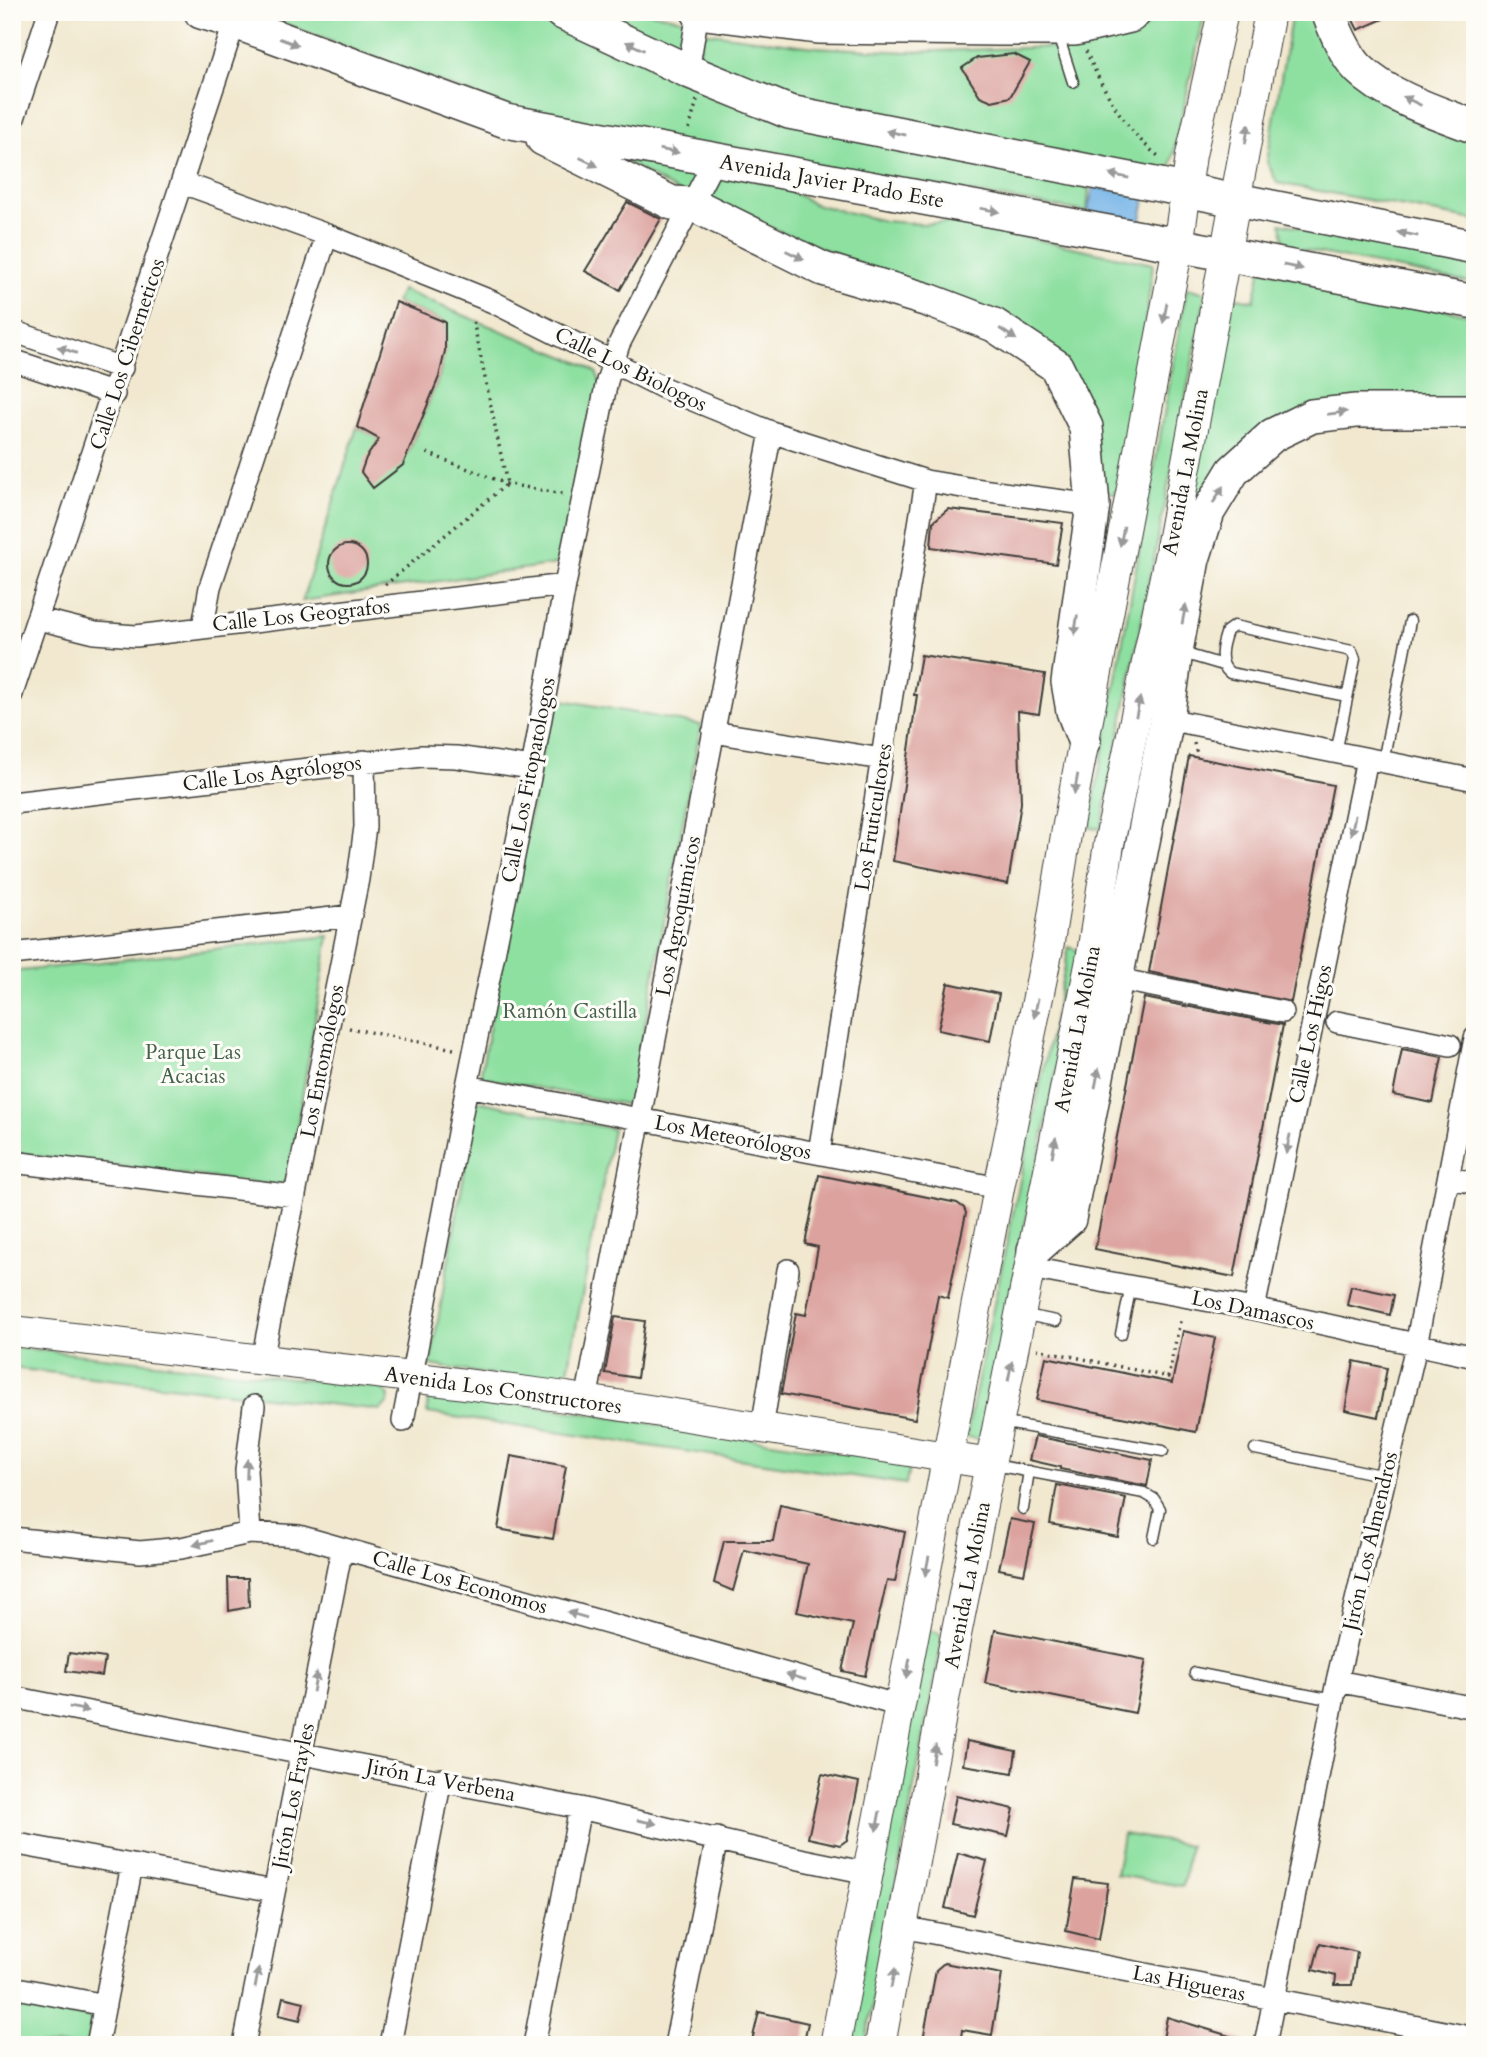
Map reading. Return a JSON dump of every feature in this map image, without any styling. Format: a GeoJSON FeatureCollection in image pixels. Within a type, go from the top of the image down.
{"type":"FeatureCollection","features":[{"type":"Feature","properties":{"kind":"main road","name":"Avenida Javier Prado Este"},"geometry":{"type":"LineString","coordinates":[[201,12],[237,17],[506,121],[1475,302]]}},
{"type":"Feature","properties":{"kind":"main road"},"geometry":{"type":"LineString","coordinates":[[561,12],[688,71],[789,111],[1475,247]]}},
{"type":"Feature","properties":{"kind":"main road"},"geometry":{"type":"LineString","coordinates":[[698,12],[817,27],[1066,29],[1130,16],[1135,12]]}},
{"type":"Feature","properties":{"kind":"main road","name":"Avenida La Molina"},"geometry":{"type":"LineString","coordinates":[[835,2045],[999,1188],[1048,948],[1084,740],[1178,246],[1191,155],[1223,12]]}},
{"type":"Feature","properties":{"kind":"main road","name":"Avenida La Molina"},"geometry":{"type":"LineString","coordinates":[[1104,969],[1105,870],[1164,648],[1226,255],[1270,12]]}},
{"type":"Feature","properties":{"kind":"main road"},"geometry":{"type":"LineString","coordinates":[[1328,12],[1358,68],[1383,87],[1475,128]]}},
{"type":"Feature","properties":{"kind":"main road"},"geometry":{"type":"LineString","coordinates":[[506,121],[672,203],[692,204],[823,269],[928,300],[994,325],[1056,366],[1086,427],[1093,505],[1068,682],[1070,699],[1084,740]]}},
{"type":"Feature","properties":{"kind":"main road"},"geometry":{"type":"LineString","coordinates":[[1032,1259],[1069,1219],[1104,969],[1152,800],[1167,719],[1164,648],[1208,512],[1233,471],[1273,435],[1312,416],[1356,411],[1475,411]]}},
{"type":"Feature","properties":{"kind":"main road"},"geometry":{"type":"LineString","coordinates":[[1105,870],[1152,800]]}},
{"type":"Feature","properties":{"kind":"main road"},"geometry":{"type":"LineString","coordinates":[[1048,948],[1048,960],[1054,970],[1064,975],[1104,969]]}},
{"type":"Feature","properties":{"kind":"main road","name":"Avenida La Molina"},"geometry":{"type":"LineString","coordinates":[[880,2045],[956,1635],[1032,1259]]}},
{"type":"Feature","properties":{"kind":"main road","name":"Avenida Los Constructores"},"geometry":{"type":"LineString","coordinates":[[12,1331],[586,1400],[991,1464]]}},
{"type":"Feature","properties":{"kind":"main road"},"geometry":{"type":"LineString","coordinates":[[940,1502],[982,1510]]}},
{"type":"Feature","properties":{"kind":"main road"},"geometry":{"type":"LineString","coordinates":[[915,1630],[921,1620],[932,1615],[943,1617],[952,1624],[956,1635]]}},
{"type":"Feature","properties":{"kind":"street"},"geometry":{"type":"LineString","coordinates":[[12,124],[49,12]]}},
{"type":"Feature","properties":{"kind":"street"},"geometry":{"type":"LineString","coordinates":[[688,71],[698,12]]}},
{"type":"Feature","properties":{"kind":"street","name":"Calle Los Ciberneticos"},"geometry":{"type":"LineString","coordinates":[[12,694],[114,394],[237,17]]}},
{"type":"Feature","properties":{"kind":"street","name":"Calle Los Fitopatologos"},"geometry":{"type":"LineString","coordinates":[[403,1421],[467,1086],[532,768],[565,586],[612,362],[715,159]]}},
{"type":"Feature","properties":{"kind":"street","name":"Calle Los Biologos"},"geometry":{"type":"LineString","coordinates":[[183,183],[327,235],[493,302],[697,403],[771,432],[926,481],[1093,505]]}},
{"type":"Feature","properties":{"kind":"street"},"geometry":{"type":"LineString","coordinates":[[203,626],[210,587],[327,235]]}},
{"type":"Feature","properties":{"kind":"street"},"geometry":{"type":"LineString","coordinates":[[12,331],[122,368]]}},
{"type":"Feature","properties":{"kind":"street"},"geometry":{"type":"LineString","coordinates":[[12,360],[114,394]]}},
{"type":"Feature","properties":{"kind":"street","name":"Los Agroquímicos"},"geometry":{"type":"LineString","coordinates":[[586,1400],[771,432]]}},
{"type":"Feature","properties":{"kind":"street","name":"Los Fruticultores"},"geometry":{"type":"LineString","coordinates":[[819,1153],[926,481]]}},
{"type":"Feature","properties":{"kind":"street","name":"Calle Los Geografos"},"geometry":{"type":"LineString","coordinates":[[39,619],[95,633],[123,636],[565,586]]}},
{"type":"Feature","properties":{"kind":"street"},"geometry":{"type":"LineString","coordinates":[[1167,719],[1475,780]]}},
{"type":"Feature","properties":{"kind":"street"},"geometry":{"type":"LineString","coordinates":[[713,732],[882,759]]}},
{"type":"Feature","properties":{"kind":"street","name":"Calle Los Agrólogos"},"geometry":{"type":"LineString","coordinates":[[13,800],[363,761],[439,756],[532,768]]}},
{"type":"Feature","properties":{"kind":"street","name":"Calle Los Higos"},"geometry":{"type":"LineString","coordinates":[[1254,1309],[1375,760]]}},
{"type":"Feature","properties":{"kind":"street","name":"Los Entomólogos"},"geometry":{"type":"LineString","coordinates":[[262,1360],[358,879],[365,827],[363,761]]}},
{"type":"Feature","properties":{"kind":"street"},"geometry":{"type":"LineString","coordinates":[[12,954],[350,916]]}},
{"type":"Feature","properties":{"kind":"street"},"geometry":{"type":"LineString","coordinates":[[1104,969],[1283,1012]]}},
{"type":"Feature","properties":{"kind":"street"},"geometry":{"type":"LineString","coordinates":[[1336,1023],[1450,1045]]}},
{"type":"Feature","properties":{"kind":"street","name":"Jirón Los Almendros"},"geometry":{"type":"LineString","coordinates":[[1265,2045],[1335,1691],[1416,1346],[1475,1038]]}},
{"type":"Feature","properties":{"kind":"street","name":"Los Meteorólogos"},"geometry":{"type":"LineString","coordinates":[[467,1086],[999,1188]]}},
{"type":"Feature","properties":{"kind":"street"},"geometry":{"type":"LineString","coordinates":[[12,1162],[295,1196]]}},
{"type":"Feature","properties":{"kind":"street"},"geometry":{"type":"LineString","coordinates":[[1449,1178],[1475,1183]]}},
{"type":"Feature","properties":{"kind":"street","name":"Los Damascos"},"geometry":{"type":"LineString","coordinates":[[1032,1259],[1131,1286],[1254,1309],[1475,1357]]}},
{"type":"Feature","properties":{"kind":"street"},"geometry":{"type":"LineString","coordinates":[[762,1428],[788,1270]]}},
{"type":"Feature","properties":{"kind":"street"},"geometry":{"type":"LineString","coordinates":[[250,1533],[246,1470],[254,1406]]}},
{"type":"Feature","properties":{"kind":"street","name":"Calle Los Economos"},"geometry":{"type":"LineString","coordinates":[[12,1538],[140,1552],[173,1549],[250,1533],[299,1536],[900,1706]]}},
{"type":"Feature","properties":{"kind":"street","name":"Jirón Los Frayles"},"geometry":{"type":"LineString","coordinates":[[244,2045],[342,1548]]}},
{"type":"Feature","properties":{"kind":"street"},"geometry":{"type":"LineString","coordinates":[[1335,1691],[1475,1708]]}},
{"type":"Feature","properties":{"kind":"street","name":"Jirón La Verbena"},"geometry":{"type":"LineString","coordinates":[[12,1697],[441,1779],[868,1873]]}},
{"type":"Feature","properties":{"kind":"street"},"geometry":{"type":"LineString","coordinates":[[390,2045],[441,1779]]}},
{"type":"Feature","properties":{"kind":"street"},"geometry":{"type":"LineString","coordinates":[[534,2045],[580,1808]]}},
{"type":"Feature","properties":{"kind":"street"},"geometry":{"type":"LineString","coordinates":[[675,2045],[717,1838]]}},
{"type":"Feature","properties":{"kind":"street"},"geometry":{"type":"LineString","coordinates":[[12,1843],[274,1891]]}},
{"type":"Feature","properties":{"kind":"street"},"geometry":{"type":"LineString","coordinates":[[97,2045],[132,1865]]}},
{"type":"Feature","properties":{"kind":"street","name":"Las Higueras"},"geometry":{"type":"LineString","coordinates":[[902,1927],[1475,2038]]}},
{"type":"Feature","properties":{"kind":"street"},"geometry":{"type":"LineString","coordinates":[[12,1987],[105,2005]]}},
{"type":"Feature","properties":{"kind":"lane"},"geometry":{"type":"LineString","coordinates":[[1066,29],[1073,82]]}},
{"type":"Feature","properties":{"kind":"lane"},"geometry":{"type":"LineString","coordinates":[[1375,760],[1410,621]]}},
{"type":"Feature","properties":{"kind":"lane"},"geometry":{"type":"LineString","coordinates":[[1336,752],[1355,659],[1352,651],[1234,626],[1227,631],[1222,659],[1223,665],[1230,673],[1347,696]]}},
{"type":"Feature","properties":{"kind":"lane"},"geometry":{"type":"LineString","coordinates":[[1164,648],[1223,665]]}},
{"type":"Feature","properties":{"kind":"lane"},"geometry":{"type":"LineString","coordinates":[[1121,1334],[1131,1286]]}},
{"type":"Feature","properties":{"kind":"lane"},"geometry":{"type":"LineString","coordinates":[[1021,1314],[1056,1321]]}},
{"type":"Feature","properties":{"kind":"lane"},"geometry":{"type":"LineString","coordinates":[[1000,1422],[1163,1451]]}},
{"type":"Feature","properties":{"kind":"lane"},"geometry":{"type":"LineString","coordinates":[[1255,1449],[1385,1476]]}},
{"type":"Feature","properties":{"kind":"lane"},"geometry":{"type":"LineString","coordinates":[[991,1464],[1144,1493],[1154,1499],[1160,1509],[1154,1538]]}},
{"type":"Feature","properties":{"kind":"lane"},"geometry":{"type":"LineString","coordinates":[[1023,1509],[1029,1471]]}},
{"type":"Feature","properties":{"kind":"lane"},"geometry":{"type":"LineString","coordinates":[[1195,1673],[1335,1691]]}},
{"type":"Feature","properties":{"kind":"path"},"geometry":{"type":"LineString","coordinates":[[1066,29],[1134,135],[1164,160]]}},
{"type":"Feature","properties":{"kind":"path"},"geometry":{"type":"LineString","coordinates":[[473,320],[507,484]]}},
{"type":"Feature","properties":{"kind":"path"},"geometry":{"type":"LineString","coordinates":[[427,453],[507,484],[583,498]]}},
{"type":"Feature","properties":{"kind":"path"},"geometry":{"type":"LineString","coordinates":[[385,585],[507,484]]}},
{"type":"Feature","properties":{"kind":"path"},"geometry":{"type":"LineString","coordinates":[[329,1024],[474,1053]]}},
{"type":"Feature","properties":{"kind":"path"},"geometry":{"type":"LineString","coordinates":[[1035,1348],[1168,1377],[1181,1317]]}},
{"type":"Feature","properties":{"kind":"green space"},"geometry":{"type":"Polygon","coordinates":[[[253,12],[533,12],[694,84],[1089,187],[1087,212],[533,117],[253,12]]]}},
{"type":"Feature","properties":{"kind":"green space"},"geometry":{"type":"Polygon","coordinates":[[[582,12],[646,12],[687,20],[682,61],[582,12]]]}},
{"type":"Feature","properties":{"kind":"green space"},"geometry":{"type":"Polygon","coordinates":[[[1155,12],[1205,12],[1169,174],[773,95],[697,68],[703,32],[814,47],[908,52],[1084,46],[1151,17],[1155,12]]]}},
{"type":"Feature","properties":{"kind":"green space"},"geometry":{"type":"Polygon","coordinates":[[[1292,12],[1320,12],[1336,48],[1475,139],[1475,220],[1277,183],[1267,162],[1292,12]]]}},
{"type":"Feature","properties":{"kind":"green space"},"geometry":{"type":"Polygon","coordinates":[[[623,160],[701,166],[692,200],[623,160]]]}},
{"type":"Feature","properties":{"kind":"green space"},"geometry":{"type":"Polygon","coordinates":[[[720,172],[785,188],[814,204],[884,221],[921,224],[953,222],[1153,264],[1124,488],[1118,494],[1104,491],[1081,395],[858,263],[708,202],[720,172]]]}},
{"type":"Feature","properties":{"kind":"green space"},"geometry":{"type":"Polygon","coordinates":[[[1281,223],[1409,252],[1475,257],[1475,284],[1285,246],[1281,223]]]}},
{"type":"Feature","properties":{"kind":"green space"},"geometry":{"type":"Polygon","coordinates":[[[1261,269],[1475,316],[1475,399],[1307,408],[1186,516],[1231,297],[1254,301],[1261,269]]]}},
{"type":"Feature","properties":{"kind":"green space"},"geometry":{"type":"Polygon","coordinates":[[[1187,288],[1206,293],[1101,829],[1089,827],[1187,288]]]}},
{"type":"Feature","properties":{"kind":"green space"},"geometry":{"type":"Polygon","coordinates":[[[402,290],[585,365],[596,372],[601,383],[563,558],[556,564],[302,601],[357,427],[408,453],[439,377],[445,351],[445,322],[395,302],[402,290]]]}},
{"type":"Feature","properties":{"kind":"green space","name":"Ramón Castilla"},"geometry":{"type":"Polygon","coordinates":[[[552,698],[701,725],[630,1105],[480,1077],[552,698]]]}},
{"type":"Feature","properties":{"kind":"green space","name":"Parque Las Acacias"},"geometry":{"type":"Polygon","coordinates":[[[329,936],[287,1187],[12,1153],[12,972],[329,936]]]}},
{"type":"Feature","properties":{"kind":"green space"},"geometry":{"type":"Polygon","coordinates":[[[1069,947],[1081,952],[981,1439],[966,1437],[1069,947]]]}},
{"type":"Feature","properties":{"kind":"green space"},"geometry":{"type":"Polygon","coordinates":[[[477,1101],[613,1129],[565,1387],[430,1365],[477,1101]]]}},
{"type":"Feature","properties":{"kind":"green space"},"geometry":{"type":"Polygon","coordinates":[[[12,1347],[382,1388],[389,1396],[388,1403],[380,1410],[12,1368],[12,1347]]]}},
{"type":"Feature","properties":{"kind":"green space"},"geometry":{"type":"Polygon","coordinates":[[[429,1390],[910,1463],[906,1484],[427,1413],[429,1390]]]}},
{"type":"Feature","properties":{"kind":"green space"},"geometry":{"type":"Polygon","coordinates":[[[930,1630],[939,1633],[942,1640],[865,2045],[847,2045],[925,1634],[930,1630]]]}},
{"type":"Feature","properties":{"kind":"green space"},"geometry":{"type":"Polygon","coordinates":[[[1123,1834],[1190,1845],[1183,1886],[1116,1875],[1123,1834]]]}},
{"type":"Feature","properties":{"kind":"green space"},"geometry":{"type":"Polygon","coordinates":[[[12,2003],[92,2018],[87,2045],[12,2045],[12,2003]]]}},
{"type":"Feature","properties":{"kind":"water"},"geometry":{"type":"Polygon","coordinates":[[[1094,184],[1146,196],[1140,223],[1091,213],[1088,209],[1094,184]]]}},
{"type":"Feature","properties":{"kind":"building"},"geometry":{"type":"Polygon","coordinates":[[[1349,12],[1399,12],[1358,30],[1349,12]]]}},
{"type":"Feature","properties":{"kind":"building"},"geometry":{"type":"Polygon","coordinates":[[[1014,54],[1030,62],[1010,97],[992,101],[980,96],[962,68],[977,58],[1014,54]]]}},
{"type":"Feature","properties":{"kind":"building"},"geometry":{"type":"Polygon","coordinates":[[[627,202],[661,219],[620,290],[585,271],[627,202]]]}},
{"type":"Feature","properties":{"kind":"building"},"geometry":{"type":"Polygon","coordinates":[[[396,302],[445,322],[445,351],[439,377],[403,465],[373,488],[361,472],[366,458],[379,439],[357,427],[396,302]]]}},
{"type":"Feature","properties":{"kind":"building"},"geometry":{"type":"Polygon","coordinates":[[[948,509],[1063,523],[1056,564],[931,547],[933,522],[948,509]]]}},
{"type":"Feature","properties":{"kind":"building"},"geometry":{"type":"Polygon","coordinates":[[[348,545],[361,551],[367,564],[361,577],[348,583],[335,577],[329,564],[335,551],[348,545]]]}},
{"type":"Feature","properties":{"kind":"building"},"geometry":{"type":"Polygon","coordinates":[[[921,655],[1045,674],[1039,714],[1018,711],[1021,803],[1008,884],[893,861],[921,655]]]}},
{"type":"Feature","properties":{"kind":"building"},"geometry":{"type":"Polygon","coordinates":[[[1189,756],[1333,785],[1291,1002],[1149,972],[1189,756]]]}},
{"type":"Feature","properties":{"kind":"building"},"geometry":{"type":"Polygon","coordinates":[[[948,983],[999,994],[990,1041],[938,1030],[948,983]]]}},
{"type":"Feature","properties":{"kind":"building"},"geometry":{"type":"Polygon","coordinates":[[[1144,998],[1283,1025],[1234,1277],[1095,1249],[1144,998]]]}},
{"type":"Feature","properties":{"kind":"building"},"geometry":{"type":"Polygon","coordinates":[[[1402,1049],[1442,1057],[1433,1103],[1393,1095],[1402,1049]]]}},
{"type":"Feature","properties":{"kind":"building"},"geometry":{"type":"Polygon","coordinates":[[[819,1175],[957,1203],[966,1213],[948,1298],[938,1295],[915,1419],[781,1394],[796,1313],[806,1315],[818,1247],[805,1244],[819,1175]]]}},
{"type":"Feature","properties":{"kind":"building"},"geometry":{"type":"Polygon","coordinates":[[[1351,1286],[1394,1295],[1390,1315],[1347,1305],[1351,1286]]]}},
{"type":"Feature","properties":{"kind":"building"},"geometry":{"type":"Polygon","coordinates":[[[615,1317],[645,1321],[637,1378],[605,1373],[615,1317]]]}},
{"type":"Feature","properties":{"kind":"building"},"geometry":{"type":"Polygon","coordinates":[[[1183,1331],[1215,1338],[1196,1432],[1037,1400],[1046,1357],[1172,1383],[1183,1331]]]}},
{"type":"Feature","properties":{"kind":"building"},"geometry":{"type":"Polygon","coordinates":[[[1354,1361],[1387,1368],[1378,1417],[1345,1410],[1354,1361]]]}},
{"type":"Feature","properties":{"kind":"building"},"geometry":{"type":"Polygon","coordinates":[[[1035,1436],[1152,1460],[1147,1486],[1060,1469],[1029,1460],[1035,1436]]]}},
{"type":"Feature","properties":{"kind":"building"},"geometry":{"type":"Polygon","coordinates":[[[511,1456],[566,1466],[553,1539],[498,1529],[511,1456]]]}},
{"type":"Feature","properties":{"kind":"building"},"geometry":{"type":"Polygon","coordinates":[[[1057,1485],[1126,1498],[1118,1537],[1050,1524],[1057,1485]]]}},
{"type":"Feature","properties":{"kind":"building"},"geometry":{"type":"Polygon","coordinates":[[[780,1505],[905,1532],[895,1582],[887,1581],[865,1676],[842,1671],[853,1624],[797,1612],[808,1564],[744,1550],[733,1591],[714,1583],[724,1541],[773,1541],[780,1505]]]}},
{"type":"Feature","properties":{"kind":"building"},"geometry":{"type":"Polygon","coordinates":[[[1010,1519],[1035,1524],[1024,1574],[999,1569],[1010,1519]]]}},
{"type":"Feature","properties":{"kind":"building"},"geometry":{"type":"Polygon","coordinates":[[[228,1578],[248,1578],[249,1607],[229,1611],[228,1578]]]}},
{"type":"Feature","properties":{"kind":"building"},"geometry":{"type":"Polygon","coordinates":[[[995,1630],[1146,1660],[1135,1713],[985,1683],[995,1630]]]}},
{"type":"Feature","properties":{"kind":"building"},"geometry":{"type":"Polygon","coordinates":[[[69,1653],[105,1658],[102,1676],[66,1671],[69,1653]]]}},
{"type":"Feature","properties":{"kind":"building"},"geometry":{"type":"Polygon","coordinates":[[[967,1741],[1016,1751],[1013,1773],[963,1765],[967,1741]]]}},
{"type":"Feature","properties":{"kind":"building"},"geometry":{"type":"Polygon","coordinates":[[[822,1774],[859,1782],[847,1840],[840,1845],[808,1838],[822,1774]]]}},
{"type":"Feature","properties":{"kind":"building"},"geometry":{"type":"Polygon","coordinates":[[[956,1796],[1014,1809],[1008,1836],[950,1824],[956,1796]]]}},
{"type":"Feature","properties":{"kind":"building"},"geometry":{"type":"Polygon","coordinates":[[[958,1853],[987,1861],[973,1915],[945,1908],[958,1853]]]}},
{"type":"Feature","properties":{"kind":"building"},"geometry":{"type":"Polygon","coordinates":[[[1075,1879],[1108,1883],[1099,1939],[1066,1931],[1075,1879]]]}},
{"type":"Feature","properties":{"kind":"building"},"geometry":{"type":"Polygon","coordinates":[[[1320,1943],[1357,1952],[1352,1985],[1335,1985],[1336,1976],[1313,1970],[1320,1943]]]}},
{"type":"Feature","properties":{"kind":"building"},"geometry":{"type":"Polygon","coordinates":[[[944,1963],[1002,1974],[992,2035],[962,2030],[960,2045],[922,2045],[936,1970],[944,1963]]]}},
{"type":"Feature","properties":{"kind":"building"},"geometry":{"type":"Polygon","coordinates":[[[283,1997],[304,2002],[300,2020],[279,2015],[283,1997]]]}},
{"type":"Feature","properties":{"kind":"building"},"geometry":{"type":"Polygon","coordinates":[[[759,2012],[808,2023],[803,2045],[751,2045],[759,2012]]]}},
{"type":"Feature","properties":{"kind":"building"},"geometry":{"type":"Polygon","coordinates":[[[1167,2017],[1246,2041],[1245,2045],[1162,2045],[1167,2017]]]}}]}
